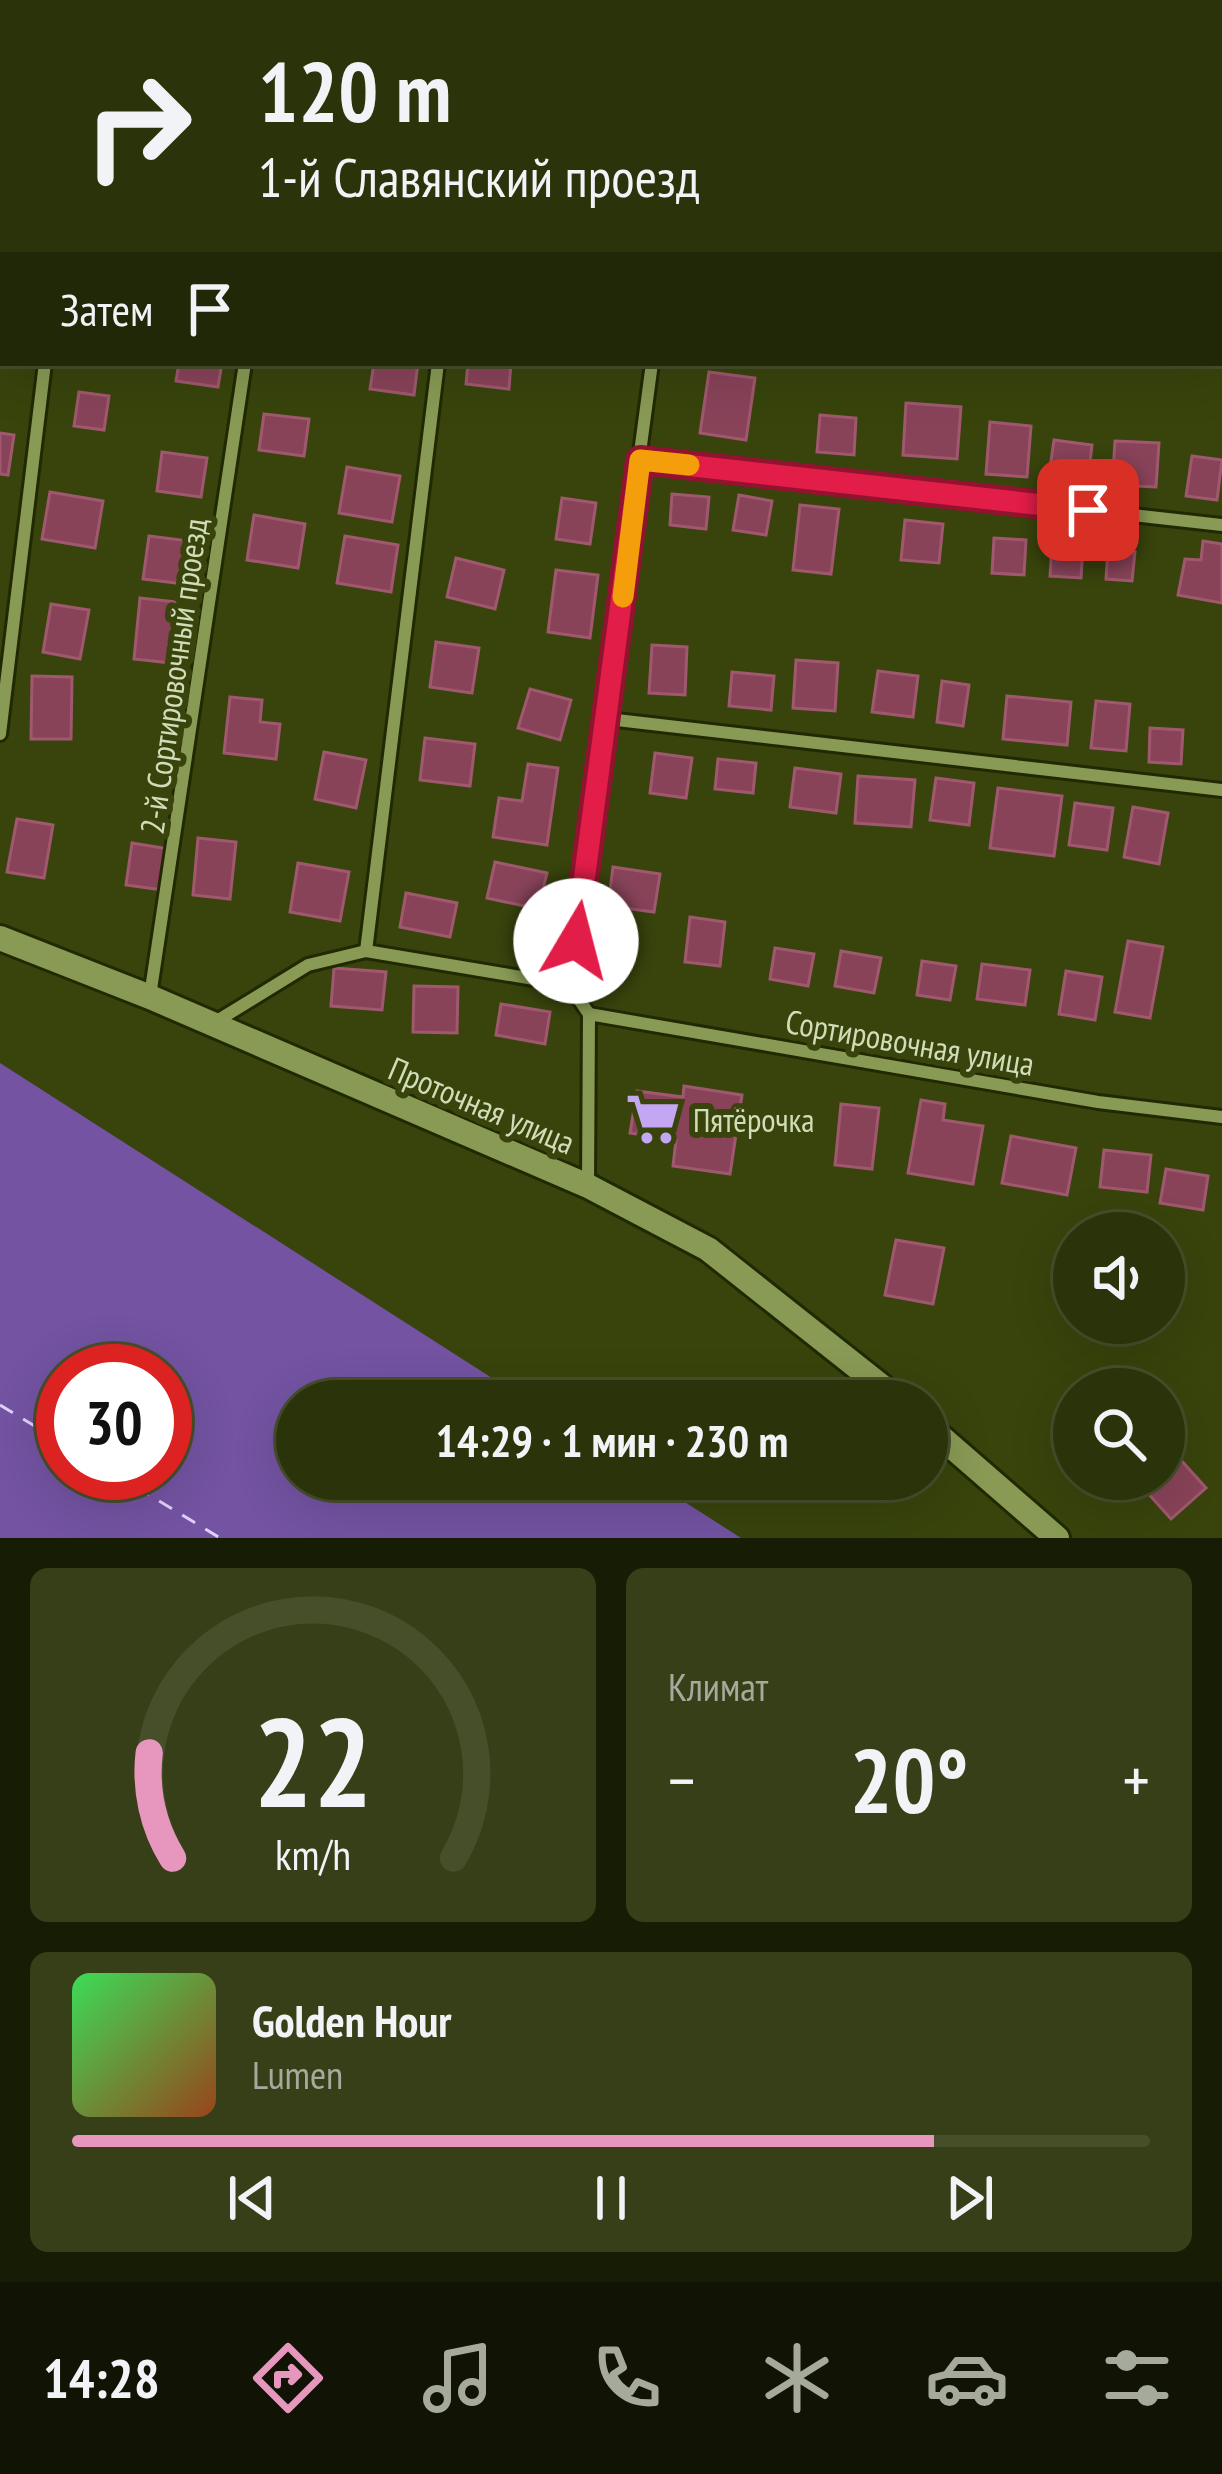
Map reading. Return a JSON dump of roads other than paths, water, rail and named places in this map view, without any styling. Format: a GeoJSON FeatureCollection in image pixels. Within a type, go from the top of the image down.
{"type":"FeatureCollection","features":[{"type":"Feature","properties":{"kind":"main road","name":"Проточная улица"},"geometry":{"type":"LineString","coordinates":[[0,938],[150,997],[588,1186],[708,1249],[873,1380]]}},
{"type":"Feature","properties":{"kind":"main road"},"geometry":{"type":"LineString","coordinates":[[948,1443],[1057,1538]]}},
{"type":"Feature","properties":{"kind":"street"},"geometry":{"type":"LineString","coordinates":[[0,734],[45,366]]}},
{"type":"Feature","properties":{"kind":"street","name":"2-й Сортировочный проезд"},"geometry":{"type":"LineString","coordinates":[[150,997],[245,366]]}},
{"type":"Feature","properties":{"kind":"street"},"geometry":{"type":"LineString","coordinates":[[366,951],[438,366]]}},
{"type":"Feature","properties":{"kind":"street"},"geometry":{"type":"LineString","coordinates":[[588,1186],[589,1014],[569,986],[652,366]]}},
{"type":"Feature","properties":{"kind":"street"},"geometry":{"type":"LineString","coordinates":[[640,460],[1222,525]]}},
{"type":"Feature","properties":{"kind":"street"},"geometry":{"type":"LineString","coordinates":[[608,719],[1222,790]]}},
{"type":"Feature","properties":{"kind":"street"},"geometry":{"type":"LineString","coordinates":[[211,1024],[308,965],[366,951],[569,986]]}},
{"type":"Feature","properties":{"kind":"street","name":"Сортировочная улица"},"geometry":{"type":"LineString","coordinates":[[589,1014],[1098,1102],[1222,1117]]}},
{"type":"Feature","properties":{"kind":"place","name":"Пятёрочка"},"geometry":{"type":"Point","coordinates":[653,1119]}}]}
